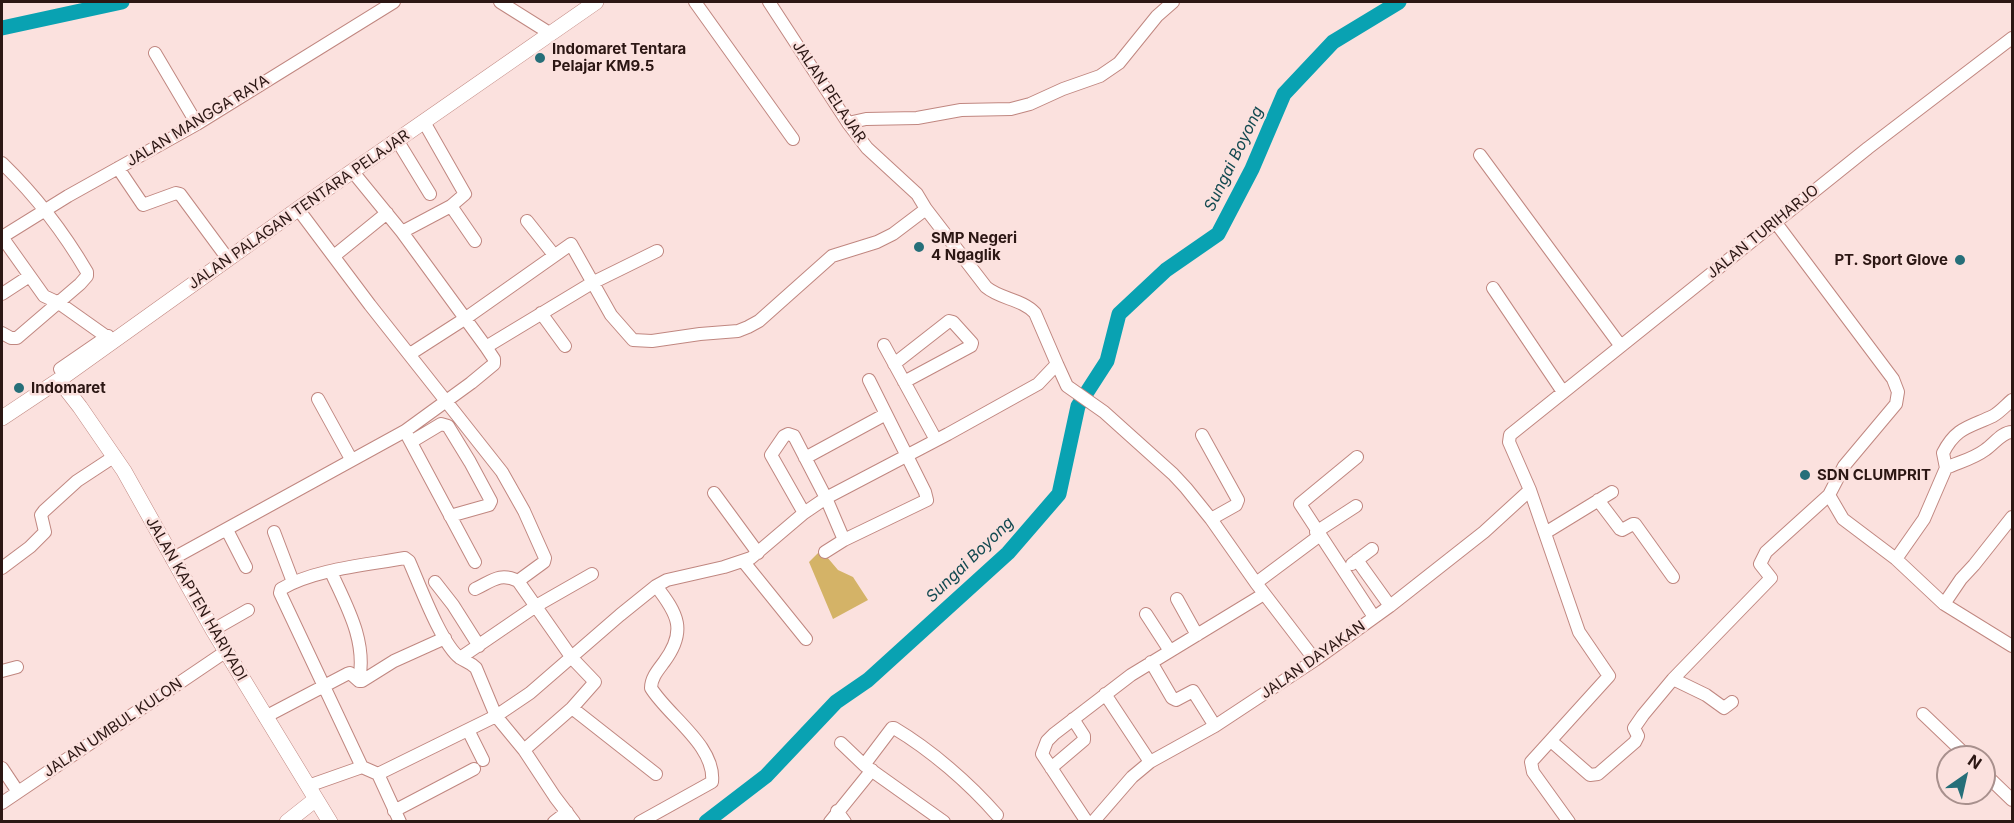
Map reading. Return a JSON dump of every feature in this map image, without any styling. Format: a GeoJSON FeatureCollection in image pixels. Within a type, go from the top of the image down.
{"type":"FeatureCollection","features":[{"type":"Feature","properties":{"kind":"main road","name":"JALAN PALAGAN TENTARA PELAJAR"},"geometry":{"type":"LineString","coordinates":[[5,412],[142,320],[596,2]]}},
{"type":"Feature","properties":{"kind":"main road","name":"JALAN KAPTEN HARIYADI"},"geometry":{"type":"LineString","coordinates":[[59,375],[115,456],[225,652],[330,822]]}},
{"type":"Feature","properties":{"kind":"main road"},"geometry":{"type":"LineString","coordinates":[[287,822],[316,799]]}},
{"type":"Feature","properties":{"kind":"street","name":"JALAN MANGGA RAYA"},"geometry":{"type":"LineString","coordinates":[[2,237],[45,210],[197,124],[394,2]]}},
{"type":"Feature","properties":{"kind":"street"},"geometry":{"type":"LineString","coordinates":[[500,2],[551,34]]}},
{"type":"Feature","properties":{"kind":"street"},"geometry":{"type":"LineString","coordinates":[[695,2],[793,139]]}},
{"type":"Feature","properties":{"kind":"street","name":"JALAN PELAJAR"},"geometry":{"type":"LineString","coordinates":[[769,2],[848,123],[867,148],[917,194],[926,209],[990,291],[1029,307],[1035,313],[1070,388]]}},
{"type":"Feature","properties":{"kind":"street"},"geometry":{"type":"LineString","coordinates":[[848,123],[866,119],[917,118],[961,110],[1011,109],[1030,104],[1100,76],[1119,63],[1157,16],[1173,2]]}},
{"type":"Feature","properties":{"kind":"street","name":"JALAN TURIHARJO"},"geometry":{"type":"LineString","coordinates":[[1530,490],[1509,442],[1513,432],[1868,148],[2013,38]]}},
{"type":"Feature","properties":{"kind":"street"},"geometry":{"type":"LineString","coordinates":[[155,53],[197,124]]}},
{"type":"Feature","properties":{"kind":"street"},"geometry":{"type":"LineString","coordinates":[[402,232],[451,206],[464,197],[465,192],[424,122]]}},
{"type":"Feature","properties":{"kind":"street"},"geometry":{"type":"LineString","coordinates":[[397,140],[430,194]]}},
{"type":"Feature","properties":{"kind":"street"},"geometry":{"type":"LineString","coordinates":[[1480,154],[1620,345]]}},
{"type":"Feature","properties":{"kind":"street"},"geometry":{"type":"LineString","coordinates":[[2,163],[45,210],[87,272],[87,276],[59,303],[17,338],[2,333]]}},
{"type":"Feature","properties":{"kind":"street"},"geometry":{"type":"LineString","coordinates":[[118,168],[143,205],[176,193],[180,194],[228,259]]}},
{"type":"Feature","properties":{"kind":"street"},"geometry":{"type":"LineString","coordinates":[[353,172],[402,232],[494,359],[494,364],[408,436]]}},
{"type":"Feature","properties":{"kind":"street"},"geometry":{"type":"LineString","coordinates":[[451,206],[475,241]]}},
{"type":"Feature","properties":{"kind":"street"},"geometry":{"type":"LineString","coordinates":[[298,209],[502,472],[524,511],[545,558],[544,562],[518,581]]}},
{"type":"Feature","properties":{"kind":"street"},"geometry":{"type":"LineString","coordinates":[[410,354],[466,318],[571,244],[611,315],[633,340],[652,341],[738,331],[759,321],[832,256],[877,242],[893,234],[926,209]]}},
{"type":"Feature","properties":{"kind":"street"},"geometry":{"type":"LineString","coordinates":[[334,256],[387,213]]}},
{"type":"Feature","properties":{"kind":"street"},"geometry":{"type":"LineString","coordinates":[[527,221],[554,255]]}},
{"type":"Feature","properties":{"kind":"street"},"geometry":{"type":"LineString","coordinates":[[1551,741],[1590,775],[1598,774],[1635,742],[1638,736],[1634,728],[1635,724],[1673,679],[1771,578],[1760,564],[1766,552],[1829,495],[1844,466],[1896,404],[1897,387],[1776,223]]}},
{"type":"Feature","properties":{"kind":"street"},"geometry":{"type":"LineString","coordinates":[[2,237],[28,277],[44,296],[59,303],[107,337]]}},
{"type":"Feature","properties":{"kind":"street"},"geometry":{"type":"LineString","coordinates":[[486,347],[592,283],[657,251]]}},
{"type":"Feature","properties":{"kind":"street"},"geometry":{"type":"LineString","coordinates":[[2,294],[28,277]]}},
{"type":"Feature","properties":{"kind":"street"},"geometry":{"type":"LineString","coordinates":[[1493,288],[1563,392]]}},
{"type":"Feature","properties":{"kind":"street"},"geometry":{"type":"LineString","coordinates":[[541,313],[565,346]]}},
{"type":"Feature","properties":{"kind":"street"},"geometry":{"type":"LineString","coordinates":[[59,375],[133,319],[142,320]]}},
{"type":"Feature","properties":{"kind":"street"},"geometry":{"type":"LineString","coordinates":[[894,364],[949,321],[953,322],[972,343],[971,346],[904,382]]}},
{"type":"Feature","properties":{"kind":"street"},"geometry":{"type":"LineString","coordinates":[[884,345],[936,440]]}},
{"type":"Feature","properties":{"kind":"street"},"geometry":{"type":"LineString","coordinates":[[378,774],[496,716],[530,693],[656,586],[667,580],[743,561],[758,553],[804,513],[826,498],[1038,384],[1057,364]]}},
{"type":"Feature","properties":{"kind":"street"},"geometry":{"type":"LineString","coordinates":[[825,552],[844,540],[927,500],[869,380]]}},
{"type":"Feature","properties":{"kind":"street"},"geometry":{"type":"LineString","coordinates":[[1038,384],[1070,388],[1104,412],[1173,474],[1211,519],[1264,594],[1315,660]]}},
{"type":"Feature","properties":{"kind":"street"},"geometry":{"type":"LineString","coordinates":[[318,399],[351,459]]}},
{"type":"Feature","properties":{"kind":"street"},"geometry":{"type":"LineString","coordinates":[[1896,559],[1924,519],[1946,468],[1943,453],[1953,438],[1961,429],[1993,416],[2013,400]]}},
{"type":"Feature","properties":{"kind":"street"},"geometry":{"type":"LineString","coordinates":[[805,458],[886,414]]}},
{"type":"Feature","properties":{"kind":"street"},"geometry":{"type":"LineString","coordinates":[[172,559],[351,459],[441,424],[448,426],[491,501],[489,505],[450,516]]}},
{"type":"Feature","properties":{"kind":"street"},"geometry":{"type":"LineString","coordinates":[[1946,468],[1972,458],[1985,451],[2006,432],[2013,432]]}},
{"type":"Feature","properties":{"kind":"street"},"geometry":{"type":"LineString","coordinates":[[804,513],[771,455],[784,436],[790,434],[794,436],[826,498],[844,540]]}},
{"type":"Feature","properties":{"kind":"street"},"geometry":{"type":"LineString","coordinates":[[1202,435],[1238,500],[1236,505],[1211,519]]}},
{"type":"Feature","properties":{"kind":"street"},"geometry":{"type":"LineString","coordinates":[[408,436],[475,562]]}},
{"type":"Feature","properties":{"kind":"street"},"geometry":{"type":"LineString","coordinates":[[2,568],[30,547],[45,532],[41,515],[44,511],[76,481],[115,456]]}},
{"type":"Feature","properties":{"kind":"street"},"geometry":{"type":"LineString","coordinates":[[1357,457],[1300,502],[1318,534],[1374,617]]}},
{"type":"Feature","properties":{"kind":"street"},"geometry":{"type":"LineString","coordinates":[[1530,490],[1579,632],[1609,675],[1531,762],[1531,767],[1562,820]]}},
{"type":"Feature","properties":{"kind":"street","name":"JALAN DAYAKAN"},"geometry":{"type":"LineString","coordinates":[[1093,822],[1124,785],[1150,762],[1215,726],[1315,660],[1390,606],[1484,532],[1530,490]]}},
{"type":"Feature","properties":{"kind":"street"},"geometry":{"type":"LineString","coordinates":[[1545,533],[1612,492]]}},
{"type":"Feature","properties":{"kind":"street"},"geometry":{"type":"LineString","coordinates":[[714,493],[758,553]]}},
{"type":"Feature","properties":{"kind":"street"},"geometry":{"type":"LineString","coordinates":[[1829,495],[1843,519],[1896,559],[1944,604],[2013,646]]}},
{"type":"Feature","properties":{"kind":"street"},"geometry":{"type":"LineString","coordinates":[[1598,500],[1622,531],[1635,524],[1673,577]]}},
{"type":"Feature","properties":{"kind":"street"},"geometry":{"type":"LineString","coordinates":[[1256,582],[1356,506]]}},
{"type":"Feature","properties":{"kind":"street"},"geometry":{"type":"LineString","coordinates":[[1944,604],[1961,579],[2013,517]]}},
{"type":"Feature","properties":{"kind":"street"},"geometry":{"type":"LineString","coordinates":[[227,530],[246,567]]}},
{"type":"Feature","properties":{"kind":"street"},"geometry":{"type":"LineString","coordinates":[[274,532],[293,582]]}},
{"type":"Feature","properties":{"kind":"street"},"geometry":{"type":"LineString","coordinates":[[1343,570],[1372,549]]}},
{"type":"Feature","properties":{"kind":"street"},"geometry":{"type":"LineString","coordinates":[[468,730],[478,765],[397,816],[378,774],[362,767],[280,593],[281,590],[293,582],[331,572],[407,559],[445,638],[460,658],[470,662],[476,668],[496,716],[524,750],[571,817],[554,822]]}},
{"type":"Feature","properties":{"kind":"street"},"geometry":{"type":"LineString","coordinates":[[1357,560],[1390,606]]}},
{"type":"Feature","properties":{"kind":"street"},"geometry":{"type":"LineString","coordinates":[[743,561],[806,639]]}},
{"type":"Feature","properties":{"kind":"street"},"geometry":{"type":"LineString","coordinates":[[331,572],[357,631],[362,666],[359,681]]}},
{"type":"Feature","properties":{"kind":"street"},"geometry":{"type":"LineString","coordinates":[[460,658],[536,606],[592,574]]}},
{"type":"Feature","properties":{"kind":"street"},"geometry":{"type":"LineString","coordinates":[[475,589],[502,576],[518,581],[572,658],[595,682],[572,708],[524,750]]}},
{"type":"Feature","properties":{"kind":"street"},"geometry":{"type":"LineString","coordinates":[[435,582],[453,605],[479,646]]}},
{"type":"Feature","properties":{"kind":"street"},"geometry":{"type":"LineString","coordinates":[[640,822],[712,782],[713,775],[709,758],[651,687],[656,673],[677,640],[678,628],[670,604],[656,586]]}},
{"type":"Feature","properties":{"kind":"street"},"geometry":{"type":"LineString","coordinates":[[1087,822],[1042,754],[1042,749],[1054,734],[1105,694],[1151,662],[1264,594]]}},
{"type":"Feature","properties":{"kind":"street"},"geometry":{"type":"LineString","coordinates":[[1177,598],[1197,635]]}},
{"type":"Feature","properties":{"kind":"street"},"geometry":{"type":"LineString","coordinates":[[434,618],[453,605]]}},
{"type":"Feature","properties":{"kind":"street"},"geometry":{"type":"LineString","coordinates":[[213,630],[249,610]]}},
{"type":"Feature","properties":{"kind":"street"},"geometry":{"type":"LineString","coordinates":[[1146,614],[1170,651]]}},
{"type":"Feature","properties":{"kind":"street"},"geometry":{"type":"LineString","coordinates":[[359,681],[394,660],[445,638]]}},
{"type":"Feature","properties":{"kind":"street","name":"JALAN UMBUL KULON"},"geometry":{"type":"LineString","coordinates":[[2,803],[225,652]]}},
{"type":"Feature","properties":{"kind":"street"},"geometry":{"type":"LineString","coordinates":[[1151,662],[1173,698],[1176,700],[1193,691],[1215,726]]}},
{"type":"Feature","properties":{"kind":"street"},"geometry":{"type":"LineString","coordinates":[[2,671],[17,667]]}},
{"type":"Feature","properties":{"kind":"street"},"geometry":{"type":"LineString","coordinates":[[265,717],[350,673],[359,681]]}},
{"type":"Feature","properties":{"kind":"street"},"geometry":{"type":"LineString","coordinates":[[1673,679],[1706,695],[1724,708],[1732,702]]}},
{"type":"Feature","properties":{"kind":"street"},"geometry":{"type":"LineString","coordinates":[[1105,694],[1150,762]]}},
{"type":"Feature","properties":{"kind":"street"},"geometry":{"type":"LineString","coordinates":[[572,708],[656,774]]}},
{"type":"Feature","properties":{"kind":"street"},"geometry":{"type":"LineString","coordinates":[[1923,714],[1955,745]]}},
{"type":"Feature","properties":{"kind":"street"},"geometry":{"type":"LineString","coordinates":[[1052,768],[1084,740],[1084,736],[1073,719]]}},
{"type":"Feature","properties":{"kind":"street"},"geometry":{"type":"LineString","coordinates":[[837,818],[892,728],[956,773],[997,815]]}},
{"type":"Feature","properties":{"kind":"street"},"geometry":{"type":"LineString","coordinates":[[840,743],[868,768],[944,822]]}},
{"type":"Feature","properties":{"kind":"street"},"geometry":{"type":"LineString","coordinates":[[308,786],[362,767]]}},
{"type":"Feature","properties":{"kind":"street"},"geometry":{"type":"LineString","coordinates":[[2,768],[18,792]]}},
{"type":"Feature","properties":{"kind":"street"},"geometry":{"type":"LineString","coordinates":[[1996,784],[2013,800]]}},
{"type":"Feature","properties":{"kind":"shaded area"},"geometry":{"type":"Polygon","coordinates":[[[821,550],[838,570],[853,577],[868,600],[833,619],[809,562],[821,550]]]}},
{"type":"Feature","properties":{"kind":"waterway"},"geometry":{"type":"LineString","coordinates":[[2,28],[122,2]]}},
{"type":"Feature","properties":{"kind":"waterway","name":"Sungai Boyong"},"geometry":{"type":"LineString","coordinates":[[706,822],[766,776],[836,702],[868,680],[1008,553],[1059,494],[1078,406],[1107,361],[1119,314],[1166,270],[1218,234],[1252,169],[1284,94],[1333,42],[1399,2]]}},
{"type":"Feature","properties":{"kind":"place","name":"Indomaret Tentara Pelajar KM9.5"},"geometry":{"type":"Point","coordinates":[540,58]}},
{"type":"Feature","properties":{"kind":"place","name":"SMP Negeri 4 Ngaglik"},"geometry":{"type":"Point","coordinates":[919,247]}},
{"type":"Feature","properties":{"kind":"place","name":"PT. Sport Glove"},"geometry":{"type":"Point","coordinates":[1960,260]}},
{"type":"Feature","properties":{"kind":"place","name":"Indomaret"},"geometry":{"type":"Point","coordinates":[19,388]}},
{"type":"Feature","properties":{"kind":"place","name":"SDN CLUMPRIT"},"geometry":{"type":"Point","coordinates":[1805,475]}}]}
